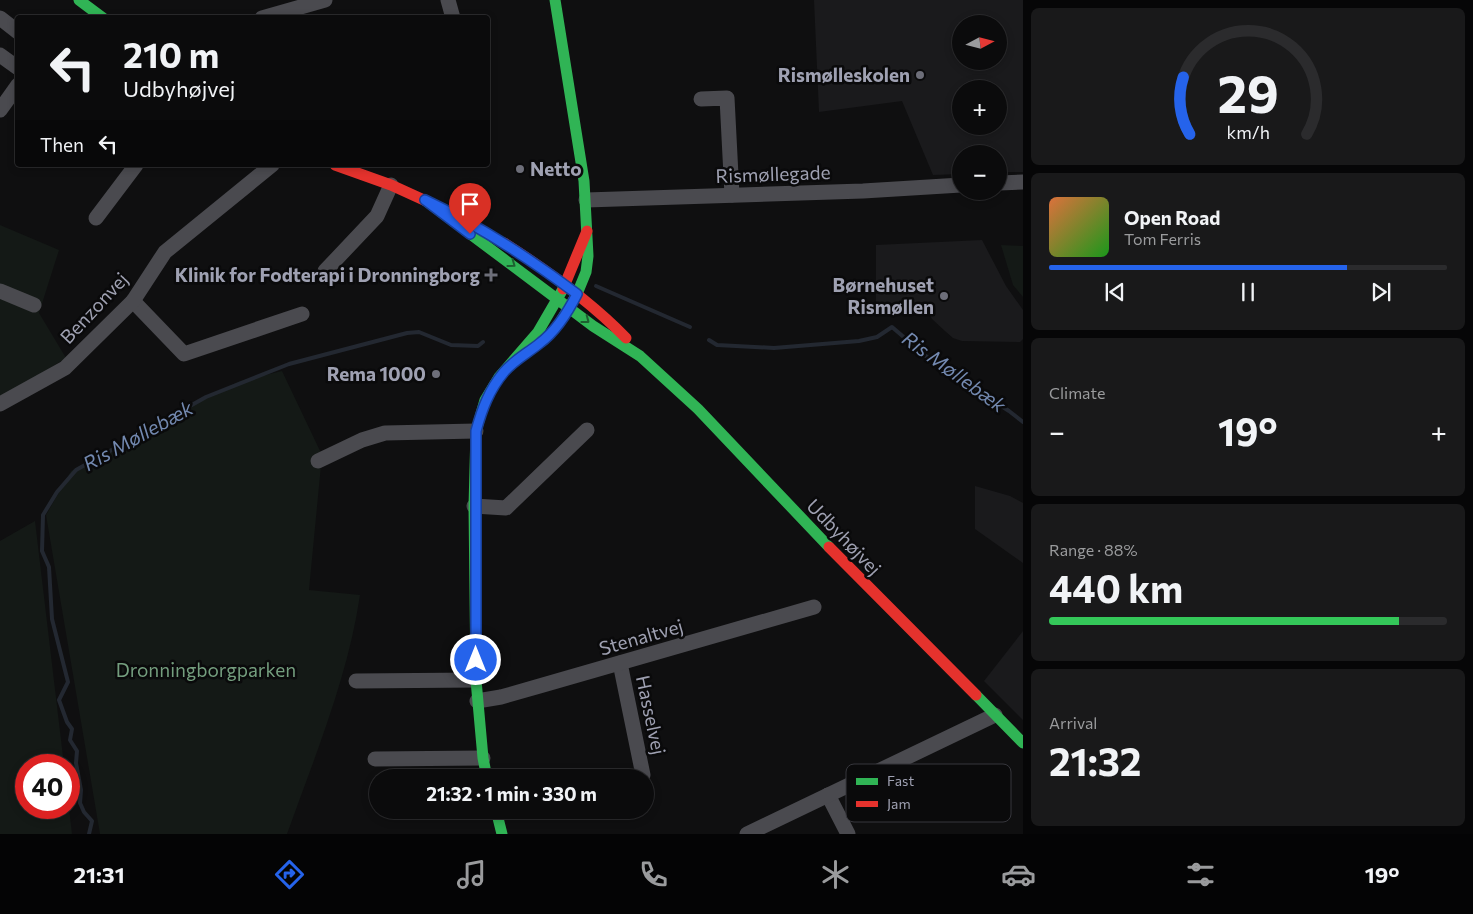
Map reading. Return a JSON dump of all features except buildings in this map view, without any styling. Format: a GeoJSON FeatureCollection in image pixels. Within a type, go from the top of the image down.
{"type":"FeatureCollection","features":[{"type":"Feature","properties":{"kind":"street"},"geometry":{"type":"LineString","coordinates":[[79,0],[99,15]]}},
{"type":"Feature","properties":{"kind":"street"},"geometry":{"type":"LineString","coordinates":[[272,15],[325,0]]}},
{"type":"Feature","properties":{"kind":"street"},"geometry":{"type":"LineString","coordinates":[[448,0],[452,15]]}},
{"type":"Feature","properties":{"kind":"street"},"geometry":{"type":"LineString","coordinates":[[512,362],[541,343],[569,308],[586,272],[588,256],[586,200],[555,0]]}},
{"type":"Feature","properties":{"kind":"street"},"geometry":{"type":"LineString","coordinates":[[0,18],[15,30]]}},
{"type":"Feature","properties":{"kind":"street"},"geometry":{"type":"LineString","coordinates":[[0,55],[15,66]]}},
{"type":"Feature","properties":{"kind":"street"},"geometry":{"type":"LineString","coordinates":[[0,110],[15,89]]}},
{"type":"Feature","properties":{"kind":"street"},"geometry":{"type":"LineString","coordinates":[[701,99],[727,98],[732,196]]}},
{"type":"Feature","properties":{"kind":"street"},"geometry":{"type":"LineString","coordinates":[[96,218],[134,167]]}},
{"type":"Feature","properties":{"kind":"street","name":"Benzonvej"},"geometry":{"type":"LineString","coordinates":[[0,404],[65,368],[133,301],[165,252],[270,167]]}},
{"type":"Feature","properties":{"kind":"street","name":"Udbyhøjvej"},"geometry":{"type":"LineString","coordinates":[[342,167],[425,200],[477,226],[539,265],[603,314],[618,328],[640,356]]}},
{"type":"Feature","properties":{"kind":"street"},"geometry":{"type":"LineString","coordinates":[[1007,183],[1023,182]]}},
{"type":"Feature","properties":{"kind":"street"},"geometry":{"type":"LineString","coordinates":[[325,272],[377,216],[391,185]]}},
{"type":"Feature","properties":{"kind":"street","name":"Rismøllegade"},"geometry":{"type":"LineString","coordinates":[[586,200],[732,196],[952,185]]}},
{"type":"Feature","properties":{"kind":"street","name":"Udbyhøjvej"},"geometry":{"type":"LineString","coordinates":[[425,200],[569,308],[640,356],[698,409],[851,570],[1023,743]]}},
{"type":"Feature","properties":{"kind":"street"},"geometry":{"type":"LineString","coordinates":[[485,769],[482,758],[476,680],[474,506],[476,431],[485,400],[499,377],[538,332],[558,299],[587,231]]}},
{"type":"Feature","properties":{"kind":"street"},"geometry":{"type":"LineString","coordinates":[[0,292],[34,305]]}},
{"type":"Feature","properties":{"kind":"street"},"geometry":{"type":"LineString","coordinates":[[133,301],[184,354],[302,314]]}},
{"type":"Feature","properties":{"kind":"street"},"geometry":{"type":"LineString","coordinates":[[474,506],[506,508],[587,430]]}},
{"type":"Feature","properties":{"kind":"street"},"geometry":{"type":"LineString","coordinates":[[318,460],[362,440],[385,433],[476,431]]}},
{"type":"Feature","properties":{"kind":"street","name":"Stenaltvej"},"geometry":{"type":"LineString","coordinates":[[477,701],[501,697],[620,664],[814,607]]}},
{"type":"Feature","properties":{"kind":"street","name":"Hasselvej"},"geometry":{"type":"LineString","coordinates":[[620,664],[642,769]]}},
{"type":"Feature","properties":{"kind":"street"},"geometry":{"type":"LineString","coordinates":[[356,681],[476,680]]}},
{"type":"Feature","properties":{"kind":"street"},"geometry":{"type":"LineString","coordinates":[[893,764],[995,715]]}},
{"type":"Feature","properties":{"kind":"street"},"geometry":{"type":"LineString","coordinates":[[375,759],[482,758]]}},
{"type":"Feature","properties":{"kind":"street"},"geometry":{"type":"LineString","coordinates":[[747,834],[846,786]]}},
{"type":"Feature","properties":{"kind":"street"},"geometry":{"type":"LineString","coordinates":[[828,795],[848,834]]}},
{"type":"Feature","properties":{"kind":"street"},"geometry":{"type":"LineString","coordinates":[[498,819],[502,834]]}},
{"type":"Feature","properties":{"kind":"shaded area","name":"Rismølleskolen"},"geometry":{"type":"Polygon","coordinates":[[[814,0],[1023,0],[1023,172],[1007,172],[1007,145],[952,145],[952,174],[933,175],[902,101],[819,112],[814,0]]]}},
{"type":"Feature","properties":{"kind":"shaded area","name":"Børnehuset Rismøllen"},"geometry":{"type":"Polygon","coordinates":[[[982,240],[1006,286],[1023,310],[1023,339],[1020,342],[962,341],[953,338],[945,331],[932,319],[927,310],[876,306],[876,245],[982,240]]]}},
{"type":"Feature","properties":{"kind":"shaded area"},"geometry":{"type":"Polygon","coordinates":[[[975,486],[1010,496],[1023,503],[1023,563],[975,529],[975,486]]]}},
{"type":"Feature","properties":{"kind":"shaded area"},"geometry":{"type":"Polygon","coordinates":[[[1023,631],[1023,720],[984,681],[1023,631]]]}},
{"type":"Feature","properties":{"kind":"green space"},"geometry":{"type":"Polygon","coordinates":[[[0,225],[59,250],[39,313],[66,358],[0,399],[0,225]]]}},
{"type":"Feature","properties":{"kind":"green space"},"geometry":{"type":"Polygon","coordinates":[[[1001,245],[1023,246],[1023,297],[1013,285],[1001,245]]]}},
{"type":"Feature","properties":{"kind":"green space","name":"Dronningborgparken"},"geometry":{"type":"Polygon","coordinates":[[[282,371],[322,455],[309,590],[360,595],[355,626],[339,686],[287,834],[100,834],[46,515],[71,471],[172,414],[240,381],[282,371]]]}},
{"type":"Feature","properties":{"kind":"green space"},"geometry":{"type":"Polygon","coordinates":[[[35,521],[63,754],[15,754],[15,819],[70,819],[72,834],[0,834],[0,541],[35,521]]]}},
{"type":"Feature","properties":{"kind":"waterway","name":"Ris Møllebæk"},"geometry":{"type":"LineString","coordinates":[[596,286],[690,327]]}},
{"type":"Feature","properties":{"kind":"waterway","name":"Ris Møllebæk"},"geometry":{"type":"LineString","coordinates":[[709,340],[717,345],[774,348],[859,341],[877,337],[892,327],[927,357],[1023,422]]}},
{"type":"Feature","properties":{"kind":"waterway","name":"Ris Møllebæk"},"geometry":{"type":"LineString","coordinates":[[89,834],[92,821],[84,812],[80,803],[81,790],[76,763],[77,751],[70,740],[72,729],[67,722],[59,700],[68,682],[52,619],[49,567],[42,551],[43,515],[57,492],[76,470],[206,397],[289,364],[407,333],[419,332],[451,345],[478,346],[483,342]]}},
{"type":"Feature","properties":{"kind":"traffic: fast"},"geometry":{"type":"LineString","coordinates":[[79,0],[99,15]]}},
{"type":"Feature","properties":{"kind":"traffic: fast"},"geometry":{"type":"LineString","coordinates":[[555,0],[584,181],[588,256],[586,272],[577,294],[562,319]]}},
{"type":"Feature","properties":{"kind":"traffic: fast"},"geometry":{"type":"LineString","coordinates":[[425,200],[593,326],[640,356],[698,409],[829,547]]}},
{"type":"Feature","properties":{"kind":"traffic: fast"},"geometry":{"type":"LineString","coordinates":[[485,769],[476,680],[474,506],[476,431],[485,400],[499,377],[538,332],[563,289]]}},
{"type":"Feature","properties":{"kind":"traffic: fast"},"geometry":{"type":"LineString","coordinates":[[976,695],[1023,743]]}},
{"type":"Feature","properties":{"kind":"traffic: fast"},"geometry":{"type":"LineString","coordinates":[[498,819],[502,834]]}},
{"type":"Feature","properties":{"kind":"traffic: jam"},"geometry":{"type":"LineString","coordinates":[[341,167],[391,185],[437,206]]}},
{"type":"Feature","properties":{"kind":"traffic: jam"},"geometry":{"type":"LineString","coordinates":[[563,289],[587,231]]}},
{"type":"Feature","properties":{"kind":"traffic: jam"},"geometry":{"type":"LineString","coordinates":[[504,243],[568,287],[598,311],[626,338]]}},
{"type":"Feature","properties":{"kind":"traffic: jam"},"geometry":{"type":"LineString","coordinates":[[829,547],[976,695]]}},
{"type":"Feature","properties":{"kind":"place","name":"Rismølleskolen"},"geometry":{"type":"Point","coordinates":[920,75]}},
{"type":"Feature","properties":{"kind":"place","name":"Netto"},"geometry":{"type":"Point","coordinates":[520,169]}},
{"type":"Feature","properties":{"kind":"place","name":"Klinik for Fodterapi i Dronningborg"},"geometry":{"type":"Point","coordinates":[491,275]}},
{"type":"Feature","properties":{"kind":"place","name":"Børnehuset Rismøllen"},"geometry":{"type":"Point","coordinates":[944,296]}},
{"type":"Feature","properties":{"kind":"place","name":"Rema 1000"},"geometry":{"type":"Point","coordinates":[436,374]}},
{"type":"Feature","properties":{"kind":"route"},"geometry":{"type":"LineString","coordinates":[[470,234],[425,200],[477,226],[539,265],[577,294],[559,323],[546,338],[512,362],[499,377],[485,400],[476,431],[474,506],[476,660]]}}]}
